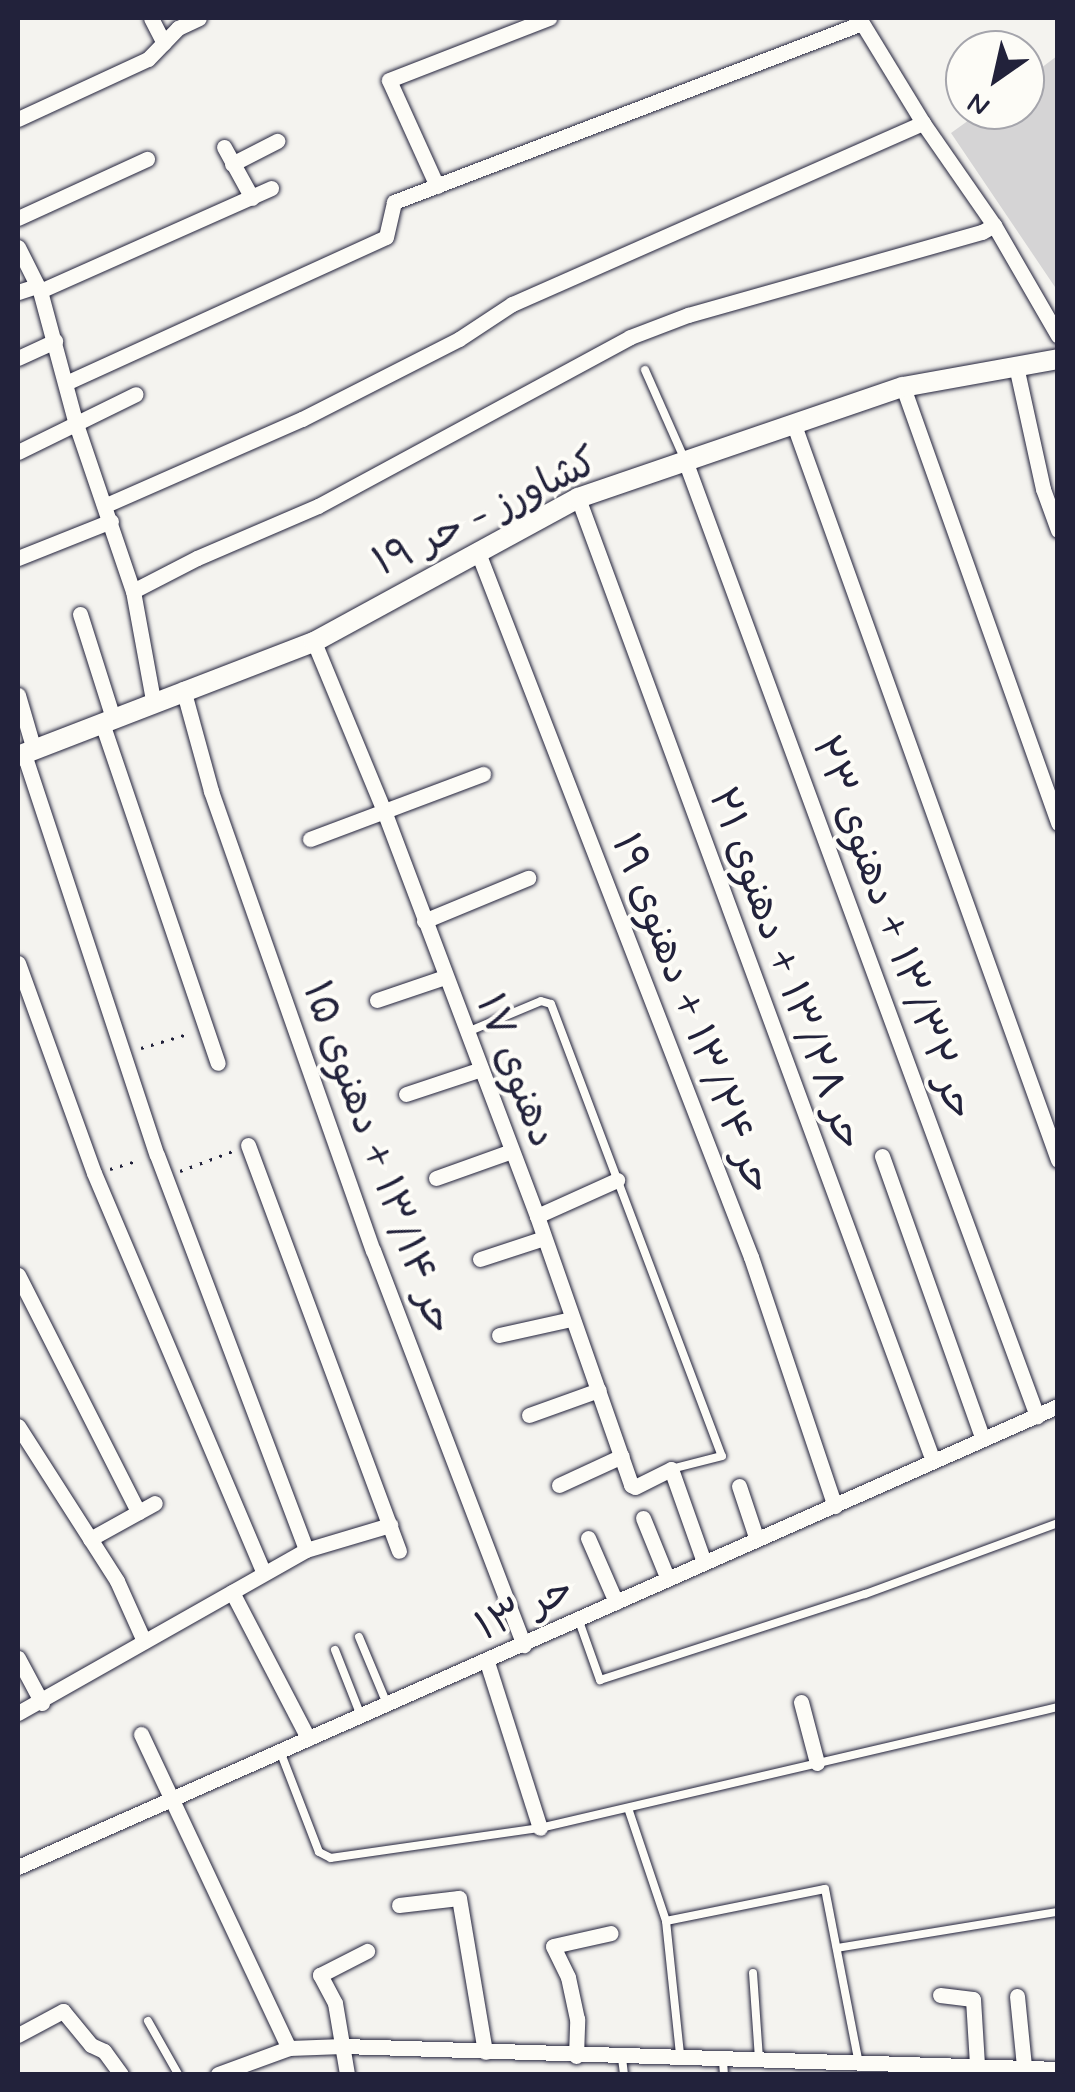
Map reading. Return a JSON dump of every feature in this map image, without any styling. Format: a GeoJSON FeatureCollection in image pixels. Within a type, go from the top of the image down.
{"type":"FeatureCollection","features":[{"type":"Feature","properties":{"kind":"street"},"geometry":{"type":"LineString","coordinates":[[151,18],[164,42]]}},
{"type":"Feature","properties":{"kind":"street"},"geometry":{"type":"LineString","coordinates":[[18,119],[148,59],[178,28],[199,18]]}},
{"type":"Feature","properties":{"kind":"street"},"geometry":{"type":"LineString","coordinates":[[437,186],[389,80],[549,18]]}},
{"type":"Feature","properties":{"kind":"street"},"geometry":{"type":"LineString","coordinates":[[68,382],[386,237],[394,202],[860,20],[923,123],[994,225],[1058,336]]}},
{"type":"Feature","properties":{"kind":"street"},"geometry":{"type":"LineString","coordinates":[[18,558],[302,419],[458,338],[512,304],[923,123]]}},
{"type":"Feature","properties":{"kind":"street"},"geometry":{"type":"LineString","coordinates":[[232,164],[277,141]]}},
{"type":"Feature","properties":{"kind":"street"},"geometry":{"type":"LineString","coordinates":[[224,147],[252,198]]}},
{"type":"Feature","properties":{"kind":"street"},"geometry":{"type":"LineString","coordinates":[[18,218],[147,159]]}},
{"type":"Feature","properties":{"kind":"street"},"geometry":{"type":"LineString","coordinates":[[18,292],[38,288],[271,188]]}},
{"type":"Feature","properties":{"kind":"street"},"geometry":{"type":"LineString","coordinates":[[133,591],[197,558],[318,506],[630,337],[688,316],[982,232],[994,225]]}},
{"type":"Feature","properties":{"kind":"street"},"geometry":{"type":"LineString","coordinates":[[18,247],[38,288],[68,382],[76,424],[133,591],[153,700]]}},
{"type":"Feature","properties":{"kind":"street"},"geometry":{"type":"LineString","coordinates":[[18,358],[55,341]]}},
{"type":"Feature","properties":{"kind":"street","name":"کشاورز - حر ۱۹"},"geometry":{"type":"LineString","coordinates":[[25,753],[153,700],[314,642],[578,498],[902,387],[1058,359]]}},
{"type":"Feature","properties":{"kind":"street"},"geometry":{"type":"LineString","coordinates":[[1016,366],[1043,489],[1058,530]]}},
{"type":"Feature","properties":{"kind":"street"},"geometry":{"type":"LineString","coordinates":[[902,387],[1058,823]]}},
{"type":"Feature","properties":{"kind":"street"},"geometry":{"type":"LineString","coordinates":[[18,452],[136,394]]}},
{"type":"Feature","properties":{"kind":"street"},"geometry":{"type":"LineString","coordinates":[[794,425],[1058,1160]]}},
{"type":"Feature","properties":{"kind":"street","name":"حر ۱۳/۳۲ + دهنوی ۲۳"},"geometry":{"type":"LineString","coordinates":[[686,463],[1037,1416]]}},
{"type":"Feature","properties":{"kind":"street","name":"حر ۱۳/۲۸ + دهنوی ۲۱"},"geometry":{"type":"LineString","coordinates":[[578,498],[932,1461]]}},
{"type":"Feature","properties":{"kind":"street","name":"حر ۱۳/۲۴ + دهنوی ۱۹"},"geometry":{"type":"LineString","coordinates":[[477,550],[751,1257],[835,1506]]}},
{"type":"Feature","properties":{"kind":"street"},"geometry":{"type":"LineString","coordinates":[[80,614],[107,721],[218,1063]]}},
{"type":"Feature","properties":{"kind":"street","name":"دهنوی ۱۷"},"geometry":{"type":"LineString","coordinates":[[314,642],[384,810],[635,1488],[671,1469]]}},
{"type":"Feature","properties":{"kind":"street","name":"حر ۱۳/۱۴ + دهنوی ۱۵"},"geometry":{"type":"LineString","coordinates":[[183,689],[211,791],[373,1250],[524,1645]]}},
{"type":"Feature","properties":{"kind":"street"},"geometry":{"type":"LineString","coordinates":[[18,695],[25,753],[157,1155],[306,1550]]}},
{"type":"Feature","properties":{"kind":"street"},"geometry":{"type":"LineString","coordinates":[[310,840],[483,774]]}},
{"type":"Feature","properties":{"kind":"street"},"geometry":{"type":"LineString","coordinates":[[424,921],[528,878]]}},
{"type":"Feature","properties":{"kind":"street"},"geometry":{"type":"LineString","coordinates":[[18,963],[94,1174],[263,1572]]}},
{"type":"Feature","properties":{"kind":"street"},"geometry":{"type":"LineString","coordinates":[[377,1000],[445,978]]}},
{"type":"Feature","properties":{"kind":"street"},"geometry":{"type":"LineString","coordinates":[[406,1094],[480,1070]]}},
{"type":"Feature","properties":{"kind":"street"},"geometry":{"type":"LineString","coordinates":[[248,1145],[399,1551]]}},
{"type":"Feature","properties":{"kind":"street"},"geometry":{"type":"LineString","coordinates":[[436,1178],[510,1152]]}},
{"type":"Feature","properties":{"kind":"street"},"geometry":{"type":"LineString","coordinates":[[882,1156],[984,1439]]}},
{"type":"Feature","properties":{"kind":"street"},"geometry":{"type":"LineString","coordinates":[[537,1216],[617,1180]]}},
{"type":"Feature","properties":{"kind":"street"},"geometry":{"type":"LineString","coordinates":[[480,1258],[544,1238]]}},
{"type":"Feature","properties":{"kind":"street"},"geometry":{"type":"LineString","coordinates":[[18,1275],[138,1512]]}},
{"type":"Feature","properties":{"kind":"street"},"geometry":{"type":"LineString","coordinates":[[499,1335],[571,1319]]}},
{"type":"Feature","properties":{"kind":"street"},"geometry":{"type":"LineString","coordinates":[[529,1415],[599,1390]]}},
{"type":"Feature","properties":{"kind":"street","name":"حر ۱۳"},"geometry":{"type":"LineString","coordinates":[[18,1867],[1058,1406]]}},
{"type":"Feature","properties":{"kind":"street"},"geometry":{"type":"LineString","coordinates":[[18,1426],[117,1581],[144,1641]]}},
{"type":"Feature","properties":{"kind":"street"},"geometry":{"type":"LineString","coordinates":[[559,1485],[622,1456]]}},
{"type":"Feature","properties":{"kind":"street"},"geometry":{"type":"LineString","coordinates":[[671,1469],[704,1562]]}},
{"type":"Feature","properties":{"kind":"street"},"geometry":{"type":"LineString","coordinates":[[739,1486],[756,1538]]}},
{"type":"Feature","properties":{"kind":"street"},"geometry":{"type":"LineString","coordinates":[[90,1539],[155,1502]]}},
{"type":"Feature","properties":{"kind":"street"},"geometry":{"type":"LineString","coordinates":[[642,1518],[667,1577]]}},
{"type":"Feature","properties":{"kind":"street"},"geometry":{"type":"LineString","coordinates":[[18,1713],[42,1703],[306,1550],[390,1524]]}},
{"type":"Feature","properties":{"kind":"street"},"geometry":{"type":"LineString","coordinates":[[588,1538],[616,1602]]}},
{"type":"Feature","properties":{"kind":"street"},"geometry":{"type":"LineString","coordinates":[[232,1592],[308,1738]]}},
{"type":"Feature","properties":{"kind":"street"},"geometry":{"type":"LineString","coordinates":[[18,1658],[42,1703]]}},
{"type":"Feature","properties":{"kind":"street"},"geometry":{"type":"LineString","coordinates":[[487,1662],[540,1828]]}},
{"type":"Feature","properties":{"kind":"street"},"geometry":{"type":"LineString","coordinates":[[801,1702],[817,1763]]}},
{"type":"Feature","properties":{"kind":"street"},"geometry":{"type":"LineString","coordinates":[[141,1734],[289,2048]]}},
{"type":"Feature","properties":{"kind":"street"},"geometry":{"type":"LineString","coordinates":[[399,1905],[459,1898],[485,2052]]}},
{"type":"Feature","properties":{"kind":"street"},"geometry":{"type":"LineString","coordinates":[[576,2056],[577,2018],[568,1977],[553,1946],[611,1933]]}},
{"type":"Feature","properties":{"kind":"street"},"geometry":{"type":"LineString","coordinates":[[347,2074],[335,2003],[320,1976],[367,1950]]}},
{"type":"Feature","properties":{"kind":"street"},"geometry":{"type":"LineString","coordinates":[[940,1995],[973,1999],[977,2065]]}},
{"type":"Feature","properties":{"kind":"street"},"geometry":{"type":"LineString","coordinates":[[1018,1996],[1030,2069]]}},
{"type":"Feature","properties":{"kind":"street"},"geometry":{"type":"LineString","coordinates":[[18,2035],[63,2010],[91,2045],[104,2050],[121,2074]]}},
{"type":"Feature","properties":{"kind":"street"},"geometry":{"type":"LineString","coordinates":[[218,2074],[289,2048],[343,2046],[576,2056],[623,2066],[680,2060],[724,2068],[760,2062],[808,2069],[859,2064],[924,2069],[977,2065],[1058,2069]]}},
{"type":"Feature","properties":{"kind":"lane"},"geometry":{"type":"LineString","coordinates":[[645,370],[686,463]]}},
{"type":"Feature","properties":{"kind":"lane"},"geometry":{"type":"LineString","coordinates":[[466,1033],[541,1001],[551,1004],[722,1456],[671,1469]]}},
{"type":"Feature","properties":{"kind":"lane"},"geometry":{"type":"LineString","coordinates":[[579,1620],[600,1680],[865,1594],[1058,1523]]}},
{"type":"Feature","properties":{"kind":"lane"},"geometry":{"type":"LineString","coordinates":[[358,1637],[387,1704]]}},
{"type":"Feature","properties":{"kind":"lane"},"geometry":{"type":"LineString","coordinates":[[335,1650],[360,1716]]}},
{"type":"Feature","properties":{"kind":"lane"},"geometry":{"type":"LineString","coordinates":[[280,1751],[319,1852],[331,1858],[540,1828],[1058,1707]]}},
{"type":"Feature","properties":{"kind":"lane"},"geometry":{"type":"LineString","coordinates":[[628,1808],[666,1921],[680,2060]]}},
{"type":"Feature","properties":{"kind":"lane"},"geometry":{"type":"LineString","coordinates":[[666,1921],[825,1889],[859,2064]]}},
{"type":"Feature","properties":{"kind":"lane"},"geometry":{"type":"LineString","coordinates":[[837,1948],[1058,1912]]}},
{"type":"Feature","properties":{"kind":"lane"},"geometry":{"type":"LineString","coordinates":[[753,1973],[760,2062]]}},
{"type":"Feature","properties":{"kind":"lane"},"geometry":{"type":"LineString","coordinates":[[148,2021],[178,2074]]}},
{"type":"Feature","properties":{"kind":"path"},"geometry":{"type":"LineString","coordinates":[[125,1053],[206,1029]]}},
{"type":"Feature","properties":{"kind":"path"},"geometry":{"type":"LineString","coordinates":[[165,1178],[248,1145]]}},
{"type":"Feature","properties":{"kind":"path"},"geometry":{"type":"LineString","coordinates":[[94,1174],[157,1155]]}},
{"type":"Feature","properties":{"kind":"shaded area"},"geometry":{"type":"Polygon","coordinates":[[[1057,56],[1057,290],[951,133],[1045,130],[1045,65],[1057,56]]]}}]}
